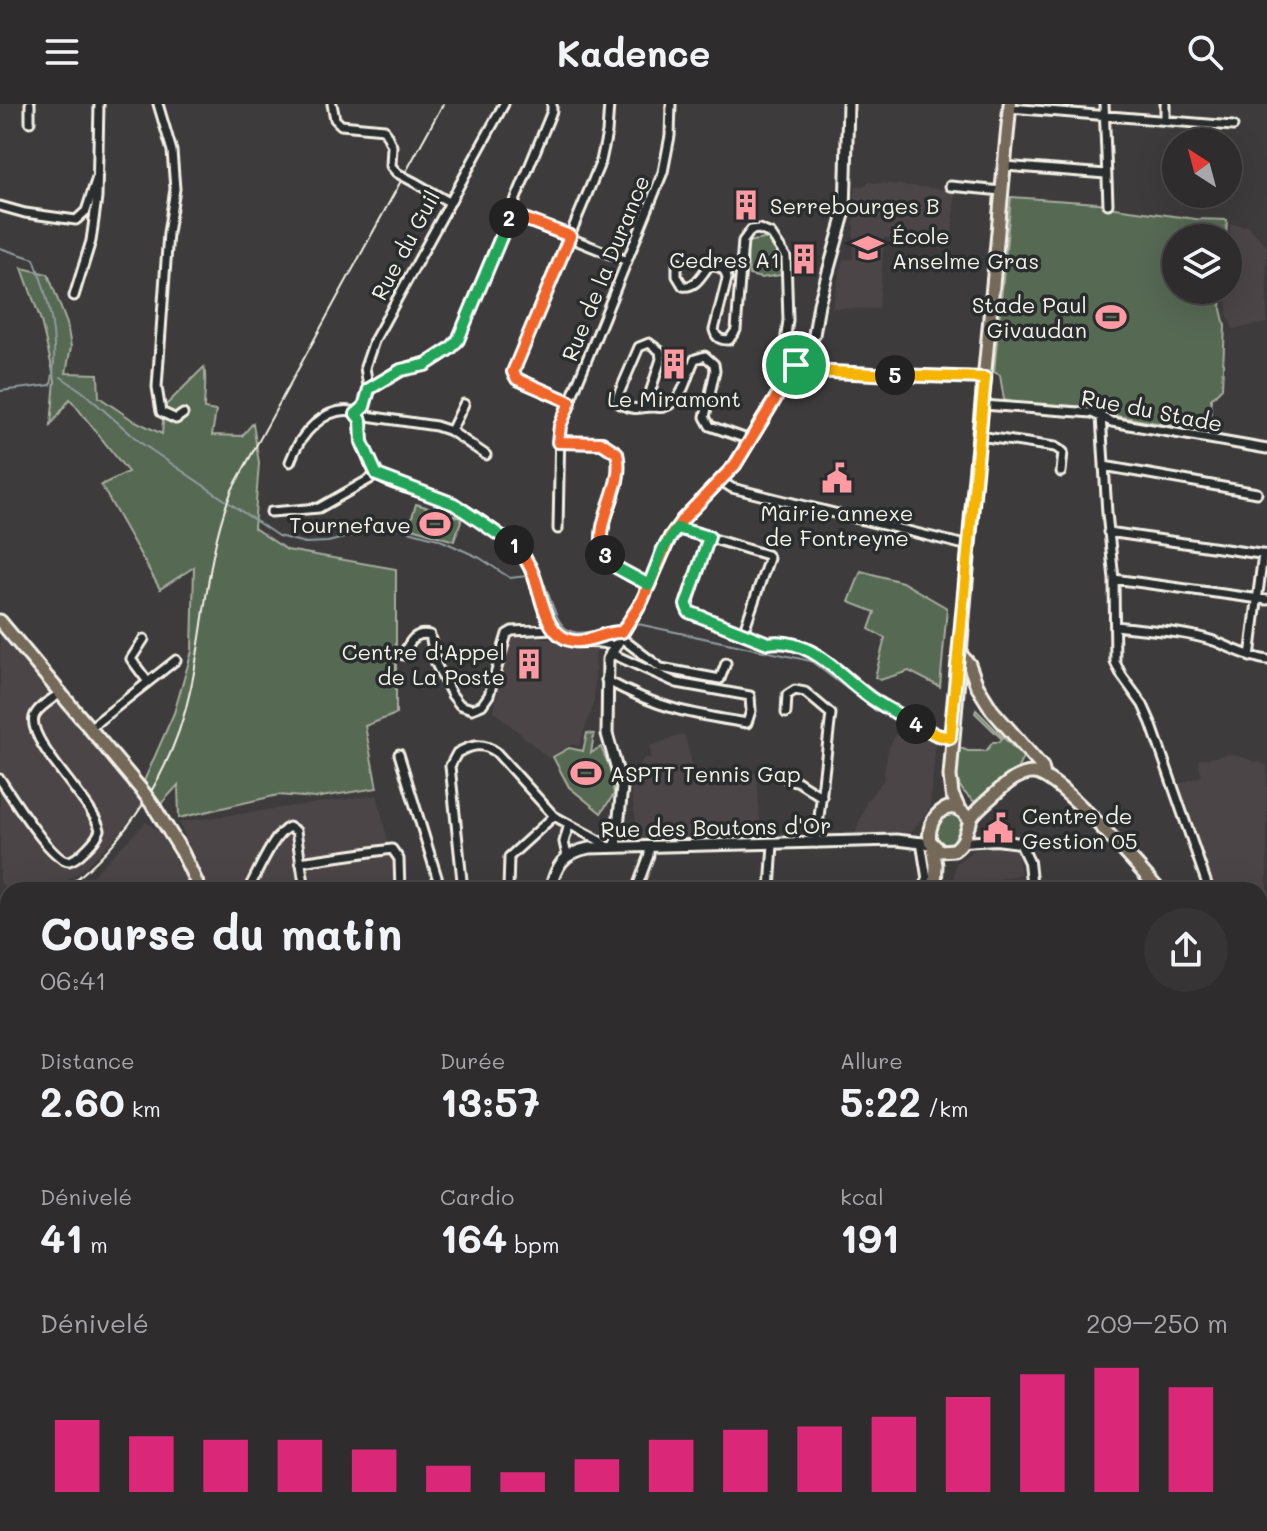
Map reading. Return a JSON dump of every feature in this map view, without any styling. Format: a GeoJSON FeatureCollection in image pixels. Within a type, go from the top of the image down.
{"type":"FeatureCollection","features":[{"type":"Feature","properties":{"kind":"main road"},"geometry":{"type":"LineString","coordinates":[[611,847],[622,787],[608,742],[606,680],[616,642],[649,585],[663,549],[677,528],[721,481],[750,440],[816,330],[819,304],[844,218],[848,104]]}},
{"type":"Feature","properties":{"kind":"main road"},"geometry":{"type":"LineString","coordinates":[[935,882],[929,829],[943,810],[952,739],[1010,106]]}},
{"type":"Feature","properties":{"kind":"main road"},"geometry":{"type":"LineString","coordinates":[[965,594],[960,621],[951,788],[970,825]]}},
{"type":"Feature","properties":{"kind":"main road"},"geometry":{"type":"LineString","coordinates":[[0,621],[144,793],[182,852],[196,882]]}},
{"type":"Feature","properties":{"kind":"main road"},"geometry":{"type":"LineString","coordinates":[[961,655],[969,664],[987,703],[1042,767],[1044,775]]}},
{"type":"Feature","properties":{"kind":"main road"},"geometry":{"type":"LineString","coordinates":[[943,810],[951,807],[960,810],[985,802],[1021,775],[1044,775],[1063,789],[1151,882]]}},
{"type":"Feature","properties":{"kind":"main road"},"geometry":{"type":"LineString","coordinates":[[940,882],[949,852],[963,842],[985,802]]}},
{"type":"Feature","properties":{"kind":"main road","name":"Rue des Boutons d'Or"},"geometry":{"type":"LineString","coordinates":[[906,840],[929,829]]}},
{"type":"Feature","properties":{"kind":"main road","name":"Rue des Boutons d'Or"},"geometry":{"type":"LineString","coordinates":[[567,856],[583,849],[611,847],[906,840],[929,844]]}},
{"type":"Feature","properties":{"kind":"main road"},"geometry":{"type":"LineString","coordinates":[[929,844],[949,852]]}},
{"type":"Feature","properties":{"kind":"main road"},"geometry":{"type":"LineString","coordinates":[[553,882],[558,866],[567,856]]}},
{"type":"Feature","properties":{"kind":"street"},"geometry":{"type":"LineString","coordinates":[[30,104],[30,122]]}},
{"type":"Feature","properties":{"kind":"street"},"geometry":{"type":"LineString","coordinates":[[74,296],[91,241],[99,172],[99,104]]}},
{"type":"Feature","properties":{"kind":"street"},"geometry":{"type":"LineString","coordinates":[[158,104],[172,151],[175,189],[168,233],[157,387],[161,412],[176,419],[183,414]]}},
{"type":"Feature","properties":{"kind":"street"},"geometry":{"type":"LineString","coordinates":[[332,104],[335,119],[341,125],[384,129],[392,146],[391,166],[397,173],[449,202]]}},
{"type":"Feature","properties":{"kind":"street","name":"Rue du Guil"},"geometry":{"type":"LineString","coordinates":[[362,414],[369,389],[365,373],[369,353],[504,104]]}},
{"type":"Feature","properties":{"kind":"street"},"geometry":{"type":"LineString","coordinates":[[369,389],[401,370],[425,365],[458,340],[511,214],[552,111],[552,104]]}},
{"type":"Feature","properties":{"kind":"street"},"geometry":{"type":"LineString","coordinates":[[570,402],[517,379],[513,372],[601,161],[609,104]]}},
{"type":"Feature","properties":{"kind":"street","name":"Rue de la Durance"},"geometry":{"type":"LineString","coordinates":[[558,529],[560,426],[663,172],[670,136],[671,104]]}},
{"type":"Feature","properties":{"kind":"street"},"geometry":{"type":"LineString","coordinates":[[1104,104],[1108,204]]}},
{"type":"Feature","properties":{"kind":"street"},"geometry":{"type":"LineString","coordinates":[[1165,104],[1165,120]]}},
{"type":"Feature","properties":{"kind":"street"},"geometry":{"type":"LineString","coordinates":[[1010,106],[1233,126]]}},
{"type":"Feature","properties":{"kind":"street"},"geometry":{"type":"LineString","coordinates":[[1005,166],[1106,174]]}},
{"type":"Feature","properties":{"kind":"street"},"geometry":{"type":"LineString","coordinates":[[0,206],[76,220],[86,211],[99,172]]}},
{"type":"Feature","properties":{"kind":"street"},"geometry":{"type":"LineString","coordinates":[[950,186],[1002,191]]}},
{"type":"Feature","properties":{"kind":"street"},"geometry":{"type":"LineString","coordinates":[[511,214],[627,261]]}},
{"type":"Feature","properties":{"kind":"street"},"geometry":{"type":"LineString","coordinates":[[677,262],[677,276],[683,286],[689,287],[695,283],[709,266],[722,267],[726,272],[714,330],[721,340],[729,340],[736,330],[743,241],[751,230],[759,229],[771,234],[786,257],[788,320],[784,351],[796,365],[811,371],[985,378]]}},
{"type":"Feature","properties":{"kind":"street"},"geometry":{"type":"LineString","coordinates":[[652,407],[647,402],[648,395],[661,359],[660,351],[649,343],[639,347],[617,398],[620,404],[635,410],[664,408],[675,400],[695,359],[705,356],[714,364],[715,371],[706,422],[750,440]]}},
{"type":"Feature","properties":{"kind":"street"},"geometry":{"type":"LineString","coordinates":[[451,431],[464,404]]}},
{"type":"Feature","properties":{"kind":"street","name":"Rue du Stade"},"geometry":{"type":"LineString","coordinates":[[983,405],[1092,413],[1112,422],[1267,449]]}},
{"type":"Feature","properties":{"kind":"street"},"geometry":{"type":"LineString","coordinates":[[290,462],[302,436],[313,425],[336,412],[424,423],[451,431],[486,455]]}},
{"type":"Feature","properties":{"kind":"street"},"geometry":{"type":"LineString","coordinates":[[362,414],[362,442],[377,475],[454,504],[517,547],[533,574],[553,629],[564,639],[616,642],[661,668],[720,679],[726,663]]}},
{"type":"Feature","properties":{"kind":"street"},"geometry":{"type":"LineString","coordinates":[[1101,416],[1114,579],[1115,662],[1151,723],[1206,882]]}},
{"type":"Feature","properties":{"kind":"street"},"geometry":{"type":"LineString","coordinates":[[979,436],[1055,447],[1063,452],[1061,472]]}},
{"type":"Feature","properties":{"kind":"street"},"geometry":{"type":"LineString","coordinates":[[558,442],[602,443],[617,453],[620,463],[618,478],[601,533],[602,546],[612,565],[649,585]]}},
{"type":"Feature","properties":{"kind":"street"},"geometry":{"type":"LineString","coordinates":[[1104,466],[1257,493]]}},
{"type":"Feature","properties":{"kind":"street"},"geometry":{"type":"LineString","coordinates":[[271,512],[319,508],[377,475]]}},
{"type":"Feature","properties":{"kind":"street"},"geometry":{"type":"LineString","coordinates":[[721,481],[732,488],[969,546]]}},
{"type":"Feature","properties":{"kind":"street"},"geometry":{"type":"LineString","coordinates":[[677,528],[764,552],[769,558],[743,633]]}},
{"type":"Feature","properties":{"kind":"street"},"geometry":{"type":"LineString","coordinates":[[1108,532],[1265,555],[1262,599],[1250,657]]}},
{"type":"Feature","properties":{"kind":"street"},"geometry":{"type":"LineString","coordinates":[[709,537],[687,608],[694,615],[768,643],[778,641],[806,649],[826,661],[875,701],[937,735],[952,739]]}},
{"type":"Feature","properties":{"kind":"street"},"geometry":{"type":"LineString","coordinates":[[1114,579],[1262,599]]}},
{"type":"Feature","properties":{"kind":"street"},"geometry":{"type":"LineString","coordinates":[[1115,626],[1179,633],[1214,641],[1250,657],[1267,660]]}},
{"type":"Feature","properties":{"kind":"street"},"geometry":{"type":"LineString","coordinates":[[403,655],[413,637],[430,635],[436,664],[452,695],[460,705],[472,709],[482,705],[489,695],[507,634],[512,631],[553,629]]}},
{"type":"Feature","properties":{"kind":"street"},"geometry":{"type":"LineString","coordinates":[[585,642],[604,634],[677,683],[750,696],[751,711],[747,723],[668,709],[606,680]]}},
{"type":"Feature","properties":{"kind":"street"},"geometry":{"type":"LineString","coordinates":[[144,639],[131,659],[148,682]]}},
{"type":"Feature","properties":{"kind":"street"},"geometry":{"type":"LineString","coordinates":[[91,727],[176,660]]}},
{"type":"Feature","properties":{"kind":"street"},"geometry":{"type":"LineString","coordinates":[[786,713],[787,695],[795,690],[805,692],[831,714],[816,843]]}},
{"type":"Feature","properties":{"kind":"street"},"geometry":{"type":"LineString","coordinates":[[0,779],[50,848],[64,860],[77,858],[98,836],[100,830],[95,817],[62,773],[35,727],[37,711],[62,692]]}},
{"type":"Feature","properties":{"kind":"street"},"geometry":{"type":"LineString","coordinates":[[462,882],[451,761],[457,753],[478,745],[491,748],[554,816],[611,847]]}},
{"type":"Feature","properties":{"kind":"street"},"geometry":{"type":"LineString","coordinates":[[399,754],[439,882]]}},
{"type":"Feature","properties":{"kind":"street"},"geometry":{"type":"LineString","coordinates":[[788,780],[797,781],[822,797]]}},
{"type":"Feature","properties":{"kind":"street"},"geometry":{"type":"LineString","coordinates":[[508,882],[509,857],[554,816]]}},
{"type":"Feature","properties":{"kind":"street"},"geometry":{"type":"LineString","coordinates":[[567,856],[564,842],[569,824]]}},
{"type":"Feature","properties":{"kind":"street"},"geometry":{"type":"LineString","coordinates":[[970,825],[984,840]]}},
{"type":"Feature","properties":{"kind":"street"},"geometry":{"type":"LineString","coordinates":[[252,882],[277,837],[286,827],[296,831],[304,882]]}},
{"type":"Feature","properties":{"kind":"street"},"geometry":{"type":"LineString","coordinates":[[963,842],[1020,843],[1029,862],[1031,882]]}},
{"type":"Feature","properties":{"kind":"street"},"geometry":{"type":"LineString","coordinates":[[771,882],[773,844]]}},
{"type":"Feature","properties":{"kind":"street"},"geometry":{"type":"LineString","coordinates":[[639,882],[649,847]]}},
{"type":"Feature","properties":{"kind":"street"},"geometry":{"type":"LineString","coordinates":[[300,862],[392,849],[399,859],[400,882]]}},
{"type":"Feature","properties":{"kind":"street"},"geometry":{"type":"LineString","coordinates":[[927,882],[932,875]]}},
{"type":"Feature","properties":{"kind":"shaded area"},"geometry":{"type":"Polygon","coordinates":[[[868,182],[950,190],[955,194],[952,238],[884,238],[879,309],[832,308],[843,259],[853,259],[855,186],[867,186],[868,182]]]}},
{"type":"Feature","properties":{"kind":"shaded area"},"geometry":{"type":"Polygon","coordinates":[[[1242,225],[1248,226],[1267,246],[1267,323],[1233,329],[1227,314],[1227,304],[1242,304],[1242,225]]]}},
{"type":"Feature","properties":{"kind":"shaded area"},"geometry":{"type":"Polygon","coordinates":[[[0,631],[97,743],[143,803],[117,836],[81,871],[64,882],[0,882],[0,631]]]}},
{"type":"Feature","properties":{"kind":"shaded area"},"geometry":{"type":"Polygon","coordinates":[[[509,637],[542,638],[596,647],[594,702],[579,746],[572,744],[548,758],[494,711],[509,637]]]}},
{"type":"Feature","properties":{"kind":"shaded area"},"geometry":{"type":"Polygon","coordinates":[[[901,725],[936,740],[930,808],[912,832],[855,834],[867,800],[883,781],[888,749],[901,725]]]}},
{"type":"Feature","properties":{"kind":"shaded area"},"geometry":{"type":"Polygon","coordinates":[[[684,734],[697,782],[757,773],[761,840],[631,840],[627,823],[636,822],[629,779],[638,777],[644,758],[651,758],[650,746],[684,734]]]}},
{"type":"Feature","properties":{"kind":"shaded area"},"geometry":{"type":"Polygon","coordinates":[[[1231,754],[1267,765],[1267,882],[1212,882],[1179,784],[1202,776],[1198,760],[1231,754]]]}},
{"type":"Feature","properties":{"kind":"shaded area"},"geometry":{"type":"Polygon","coordinates":[[[377,795],[397,882],[205,882],[179,822],[377,795]]]}},
{"type":"Feature","properties":{"kind":"shaded area"},"geometry":{"type":"Polygon","coordinates":[[[146,822],[160,832],[187,882],[86,882],[146,822]]]}},
{"type":"Feature","properties":{"kind":"shaded area"},"geometry":{"type":"Polygon","coordinates":[[[990,846],[1016,847],[1021,874],[986,882],[953,882],[956,863],[973,851],[990,846]]]}},
{"type":"Feature","properties":{"kind":"green space","name":"Stade Paul Givaudan"},"geometry":{"type":"Polygon","coordinates":[[[1011,197],[1098,203],[1107,204],[1107,207],[1196,219],[1227,220],[1227,224],[1162,224],[1162,304],[1221,304],[1225,326],[1222,388],[1211,399],[1210,432],[1117,416],[1114,408],[1004,400],[1000,375],[994,372],[1011,197]]]}},
{"type":"Feature","properties":{"kind":"green space"},"geometry":{"type":"Polygon","coordinates":[[[770,238],[778,251],[781,275],[761,278],[749,275],[746,242],[770,238]]]}},
{"type":"Feature","properties":{"kind":"green space"},"geometry":{"type":"Polygon","coordinates":[[[22,268],[48,274],[67,324],[71,347],[66,373],[98,374],[99,397],[131,419],[162,434],[164,407],[204,367],[204,409],[216,411],[212,435],[242,436],[253,423],[259,463],[254,528],[287,550],[396,569],[396,714],[365,726],[377,788],[315,798],[278,795],[179,818],[178,785],[161,804],[144,781],[174,713],[192,651],[194,567],[160,589],[101,485],[128,472],[70,399],[51,425],[55,380],[41,321],[22,268]]]}},
{"type":"Feature","properties":{"kind":"green space","name":"Tournefave"},"geometry":{"type":"Polygon","coordinates":[[[416,504],[462,518],[454,541],[409,527],[416,504]]]}},
{"type":"Feature","properties":{"kind":"green space"},"geometry":{"type":"Polygon","coordinates":[[[861,571],[902,582],[947,608],[940,687],[909,671],[880,680],[875,677],[885,638],[869,629],[875,612],[849,602],[861,571]]]}},
{"type":"Feature","properties":{"kind":"green space"},"geometry":{"type":"Polygon","coordinates":[[[976,710],[1023,757],[1017,770],[976,803],[963,791],[957,779],[958,747],[968,751],[986,751],[993,742],[1002,739],[975,713],[976,710]]]}},
{"type":"Feature","properties":{"kind":"green space","name":"ASPTT Tennis Gap"},"geometry":{"type":"Polygon","coordinates":[[[587,733],[594,734],[591,753],[601,747],[610,768],[614,794],[601,813],[569,787],[553,757],[569,748],[583,751],[587,733]]]}},
{"type":"Feature","properties":{"kind":"green space"},"geometry":{"type":"Polygon","coordinates":[[[951,812],[965,821],[957,841],[945,847],[935,841],[933,831],[941,817],[951,812]]]}},
{"type":"Feature","properties":{"kind":"waterway"},"geometry":{"type":"LineString","coordinates":[[0,248],[34,259],[54,337],[51,385],[0,391]]}},
{"type":"Feature","properties":{"kind":"waterway"},"geometry":{"type":"LineString","coordinates":[[61,377],[83,392],[141,443],[278,536],[305,543],[328,542],[390,526],[438,539],[480,558],[510,578],[527,576]]}},
{"type":"Feature","properties":{"kind":"waterway"},"geometry":{"type":"LineString","coordinates":[[545,585],[558,619],[570,631],[591,632],[606,627]]}},
{"type":"Feature","properties":{"kind":"waterway"},"geometry":{"type":"LineString","coordinates":[[638,624],[811,661],[876,711]]}},
{"type":"Feature","properties":{"kind":"railway"},"geometry":{"type":"LineString","coordinates":[[73,882],[109,848],[128,825],[161,774],[191,687],[217,538],[232,490],[443,104]]}},
{"type":"Feature","properties":{"kind":"place","name":"Serrebourges B"},"geometry":{"type":"Point","coordinates":[746,205]}},
{"type":"Feature","properties":{"kind":"place","name":"École Anselme Gras"},"geometry":{"type":"Point","coordinates":[868,248]}},
{"type":"Feature","properties":{"kind":"place","name":"Cedres A1"},"geometry":{"type":"Point","coordinates":[804,259]}},
{"type":"Feature","properties":{"kind":"place","name":"Stade Paul Givaudan"},"geometry":{"type":"Point","coordinates":[1111,317]}},
{"type":"Feature","properties":{"kind":"place","name":"Le Miramont"},"geometry":{"type":"Point","coordinates":[674,364]}},
{"type":"Feature","properties":{"kind":"place","name":"Mairie annexe de Fontreyne"},"geometry":{"type":"Point","coordinates":[837,478]}},
{"type":"Feature","properties":{"kind":"place","name":"Tournefave"},"geometry":{"type":"Point","coordinates":[435,524]}},
{"type":"Feature","properties":{"kind":"place","name":"Centre d'Appel de La Poste"},"geometry":{"type":"Point","coordinates":[529,664]}},
{"type":"Feature","properties":{"kind":"place","name":"ASPTT Tennis Gap"},"geometry":{"type":"Point","coordinates":[586,773]}},
{"type":"Feature","properties":{"kind":"place","name":"Centre de Gestion 05"},"geometry":{"type":"Point","coordinates":[998,828]}},
{"type":"Feature","properties":{"kind":"route"},"geometry":{"type":"LineString","coordinates":[[796,365],[735,465],[683,519],[670,537],[663,549],[657,562],[649,585],[642,601],[622,632],[604,634],[585,642],[564,639],[553,629],[526,559],[510,541],[454,504],[377,475],[365,452],[360,433],[361,420],[357,416],[357,412],[364,407],[369,389],[401,370],[425,365],[436,359],[458,340],[511,214],[570,236],[513,372],[517,379],[570,402],[560,426],[558,442],[602,443],[617,453],[620,463],[618,478],[601,533],[605,555],[612,565],[649,585],[663,549],[677,528],[709,537],[686,605],[689,612],[768,643],[778,641],[806,649],[826,661],[875,701],[937,735],[950,738],[985,378],[811,371],[796,365]]}}]}
